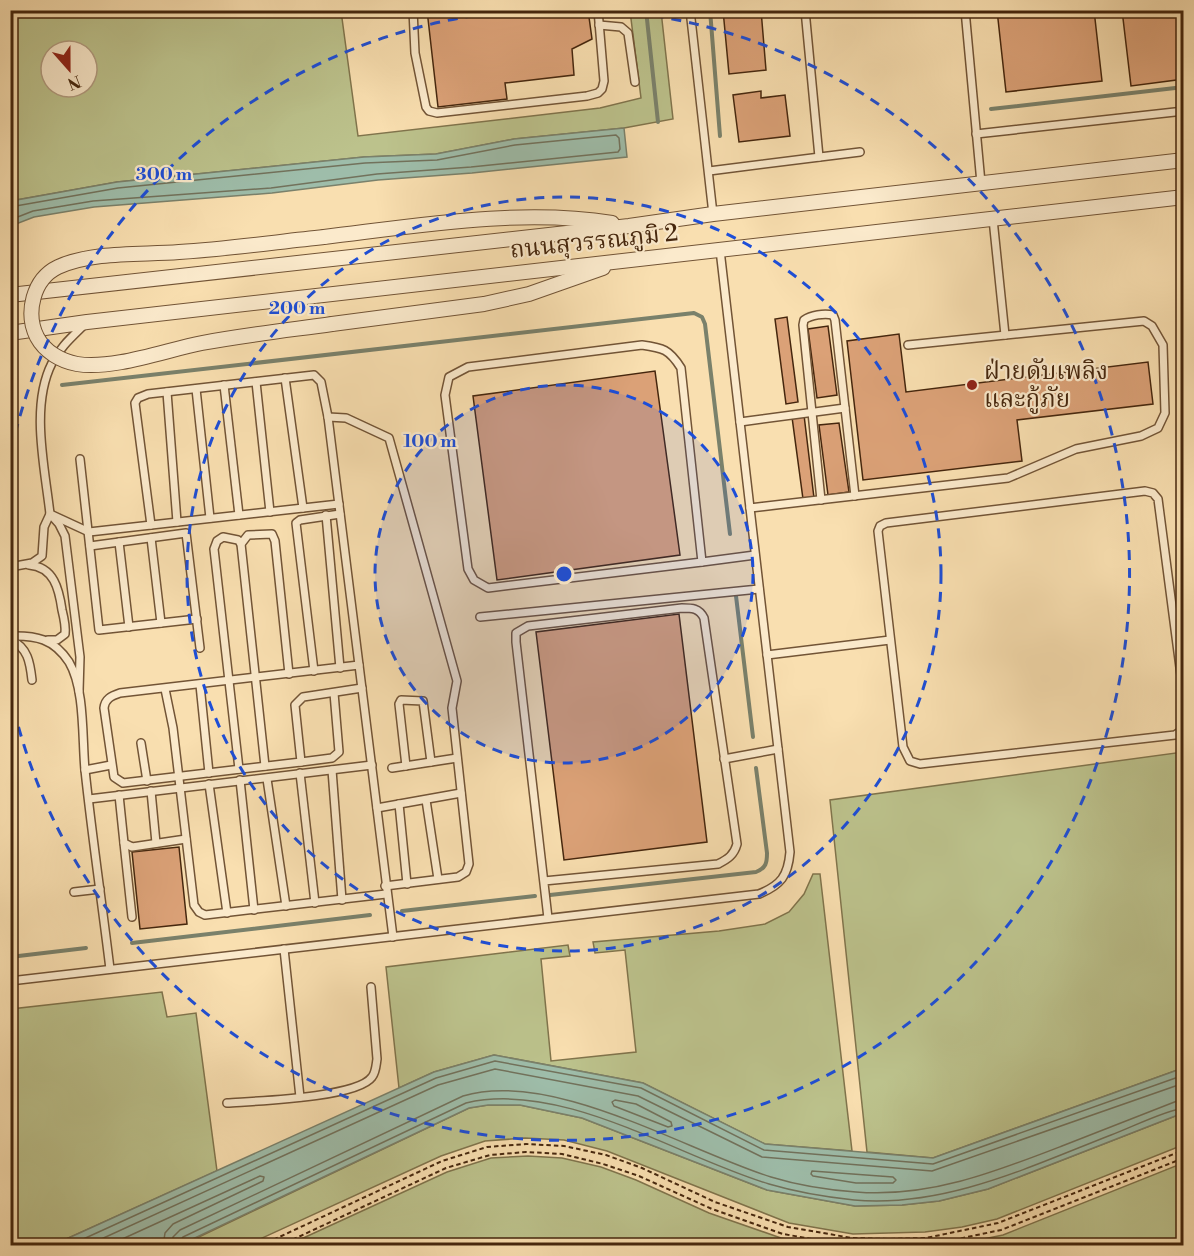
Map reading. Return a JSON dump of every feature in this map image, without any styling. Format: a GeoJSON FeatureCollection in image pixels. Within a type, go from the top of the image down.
{"type":"FeatureCollection","features":[{"type":"Feature","properties":{"kind":"street","name":"ถนนสุวรรณภูมิ 2"},"geometry":{"type":"LineString","coordinates":[[10,295],[629,226],[713,214],[1184,160]]}},
{"type":"Feature","properties":{"kind":"street","name":"ถนนสุวรรณภูมิ 2"},"geometry":{"type":"LineString","coordinates":[[10,333],[87,322],[1184,197]]}},
{"type":"Feature","properties":{"kind":"street"},"geometry":{"type":"LineString","coordinates":[[621,261],[529,294],[484,304],[239,337],[129,360],[92,365],[75,364],[50,353],[41,344],[32,322],[34,294],[43,280],[57,268],[80,260],[182,252],[464,221],[560,217],[629,226]]}},
{"type":"Feature","properties":{"kind":"lane"},"geometry":{"type":"LineString","coordinates":[[412,10],[415,54],[426,107],[429,111],[436,113],[597,93],[602,89],[604,81],[598,10]]}},
{"type":"Feature","properties":{"kind":"lane"},"geometry":{"type":"LineString","coordinates":[[690,10],[713,214]]}},
{"type":"Feature","properties":{"kind":"lane"},"geometry":{"type":"LineString","coordinates":[[805,10],[819,157]]}},
{"type":"Feature","properties":{"kind":"lane"},"geometry":{"type":"LineString","coordinates":[[965,10],[981,183]]}},
{"type":"Feature","properties":{"kind":"lane"},"geometry":{"type":"LineString","coordinates":[[599,25],[621,27],[628,33],[635,82]]}},
{"type":"Feature","properties":{"kind":"lane"},"geometry":{"type":"LineString","coordinates":[[976,134],[1184,111]]}},
{"type":"Feature","properties":{"kind":"lane"},"geometry":{"type":"LineString","coordinates":[[709,171],[860,152]]}},
{"type":"Feature","properties":{"kind":"lane"},"geometry":{"type":"LineString","coordinates":[[993,219],[1005,334]]}},
{"type":"Feature","properties":{"kind":"lane"},"geometry":{"type":"LineString","coordinates":[[10,981],[759,894],[774,888],[784,877],[789,865],[790,852],[720,250]]}},
{"type":"Feature","properties":{"kind":"lane"},"geometry":{"type":"LineString","coordinates":[[821,500],[804,320],[807,317],[827,314],[833,315],[835,320],[855,496]]}},
{"type":"Feature","properties":{"kind":"lane"},"geometry":{"type":"LineString","coordinates":[[750,508],[1008,478],[1076,449],[1141,436],[1158,428],[1165,413],[1163,345],[1152,326],[1144,321],[908,345]]}},
{"type":"Feature","properties":{"kind":"lane"},"geometry":{"type":"LineString","coordinates":[[27,565],[42,556],[44,527],[50,514],[40,418],[44,389],[51,364],[64,344],[87,322]]}},
{"type":"Feature","properties":{"kind":"lane"},"geometry":{"type":"LineString","coordinates":[[702,562],[681,368],[664,348],[642,345],[468,367],[449,377],[446,395],[468,569],[474,580],[488,588],[702,562],[755,555]]}},
{"type":"Feature","properties":{"kind":"lane"},"geometry":{"type":"LineString","coordinates":[[151,525],[135,403],[138,398],[148,394],[314,375],[321,382],[328,417],[393,937]]}},
{"type":"Feature","properties":{"kind":"lane"},"geometry":{"type":"LineString","coordinates":[[285,378],[303,508]]}},
{"type":"Feature","properties":{"kind":"lane"},"geometry":{"type":"LineString","coordinates":[[256,382],[270,512]]}},
{"type":"Feature","properties":{"kind":"lane"},"geometry":{"type":"LineString","coordinates":[[224,385],[239,515]]}},
{"type":"Feature","properties":{"kind":"lane"},"geometry":{"type":"LineString","coordinates":[[196,389],[210,518]]}},
{"type":"Feature","properties":{"kind":"lane"},"geometry":{"type":"LineString","coordinates":[[166,392],[177,522]]}},
{"type":"Feature","properties":{"kind":"lane"},"geometry":{"type":"LineString","coordinates":[[740,422],[845,408]]}},
{"type":"Feature","properties":{"kind":"lane"},"geometry":{"type":"LineString","coordinates":[[165,689],[173,728],[194,905],[199,912],[205,915],[342,900],[407,884],[458,877],[466,872],[469,864],[452,708],[457,681],[389,438],[346,418],[328,417]]}},
{"type":"Feature","properties":{"kind":"lane"},"geometry":{"type":"LineString","coordinates":[[80,459],[99,630],[197,619]]}},
{"type":"Feature","properties":{"kind":"lane"},"geometry":{"type":"LineString","coordinates":[[1184,698],[1158,499],[1154,493],[1145,491],[886,523],[880,526],[878,531],[903,747],[910,761],[920,764],[1175,735],[1184,729]]}},
{"type":"Feature","properties":{"kind":"lane"},"geometry":{"type":"LineString","coordinates":[[50,514],[89,532],[339,504]]}},
{"type":"Feature","properties":{"kind":"lane"},"geometry":{"type":"LineString","coordinates":[[50,514],[59,524],[65,536],[80,657],[79,691],[85,770],[110,969]]}},
{"type":"Feature","properties":{"kind":"lane"},"geometry":{"type":"LineString","coordinates":[[314,671],[296,523],[300,519],[340,514]]}},
{"type":"Feature","properties":{"kind":"lane"},"geometry":{"type":"LineString","coordinates":[[326,515],[340,668]]}},
{"type":"Feature","properties":{"kind":"lane"},"geometry":{"type":"LineString","coordinates":[[90,546],[186,533],[200,648]]}},
{"type":"Feature","properties":{"kind":"lane"},"geometry":{"type":"LineString","coordinates":[[241,544],[248,535],[265,533],[272,534],[275,541],[289,674]]}},
{"type":"Feature","properties":{"kind":"lane"},"geometry":{"type":"LineString","coordinates":[[239,769],[214,549],[217,541],[223,537],[238,540],[241,544],[266,766]]}},
{"type":"Feature","properties":{"kind":"lane"},"geometry":{"type":"LineString","coordinates":[[152,538],[161,623]]}},
{"type":"Feature","properties":{"kind":"lane"},"geometry":{"type":"LineString","coordinates":[[118,542],[129,627]]}},
{"type":"Feature","properties":{"kind":"lane"},"geometry":{"type":"LineString","coordinates":[[10,567],[37,566],[47,572],[58,588],[65,634],[57,640],[26,635],[10,637]]}},
{"type":"Feature","properties":{"kind":"lane"},"geometry":{"type":"LineString","coordinates":[[480,617],[759,589]]}},
{"type":"Feature","properties":{"kind":"lane"},"geometry":{"type":"LineString","coordinates":[[544,881],[718,864],[728,859],[735,851],[737,844],[704,618],[701,612],[694,608],[528,626],[516,633],[548,918]]}},
{"type":"Feature","properties":{"kind":"lane"},"geometry":{"type":"LineString","coordinates":[[10,637],[22,646],[27,654],[32,680]]}},
{"type":"Feature","properties":{"kind":"lane"},"geometry":{"type":"LineString","coordinates":[[45,639],[62,652],[69,663],[79,691]]}},
{"type":"Feature","properties":{"kind":"lane"},"geometry":{"type":"LineString","coordinates":[[767,655],[890,640]]}},
{"type":"Feature","properties":{"kind":"lane"},"geometry":{"type":"LineString","coordinates":[[334,693],[339,752],[332,758],[147,781],[123,783],[114,777],[104,708],[105,702],[111,696],[120,693],[359,665]]}},
{"type":"Feature","properties":{"kind":"lane"},"geometry":{"type":"LineString","coordinates":[[200,685],[209,773]]}},
{"type":"Feature","properties":{"kind":"lane"},"geometry":{"type":"LineString","coordinates":[[301,762],[295,705],[303,697],[362,688]]}},
{"type":"Feature","properties":{"kind":"lane"},"geometry":{"type":"LineString","coordinates":[[406,766],[399,704],[401,700],[423,701],[430,762]]}},
{"type":"Feature","properties":{"kind":"lane"},"geometry":{"type":"LineString","coordinates":[[141,743],[147,781]]}},
{"type":"Feature","properties":{"kind":"lane"},"geometry":{"type":"LineString","coordinates":[[724,759],[778,749]]}},
{"type":"Feature","properties":{"kind":"lane"},"geometry":{"type":"LineString","coordinates":[[392,768],[457,758]]}},
{"type":"Feature","properties":{"kind":"lane"},"geometry":{"type":"LineString","coordinates":[[85,770],[111,765]]}},
{"type":"Feature","properties":{"kind":"lane"},"geometry":{"type":"LineString","coordinates":[[89,799],[372,765]]}},
{"type":"Feature","properties":{"kind":"lane"},"geometry":{"type":"LineString","coordinates":[[332,770],[342,900]]}},
{"type":"Feature","properties":{"kind":"lane"},"geometry":{"type":"LineString","coordinates":[[300,773],[315,903]]}},
{"type":"Feature","properties":{"kind":"lane"},"geometry":{"type":"LineString","coordinates":[[267,778],[286,906]]}},
{"type":"Feature","properties":{"kind":"lane"},"geometry":{"type":"LineString","coordinates":[[240,780],[254,910]]}},
{"type":"Feature","properties":{"kind":"lane"},"geometry":{"type":"LineString","coordinates":[[209,784],[227,913]]}},
{"type":"Feature","properties":{"kind":"lane"},"geometry":{"type":"LineString","coordinates":[[151,791],[156,843]]}},
{"type":"Feature","properties":{"kind":"lane"},"geometry":{"type":"LineString","coordinates":[[377,808],[461,793]]}},
{"type":"Feature","properties":{"kind":"lane"},"geometry":{"type":"LineString","coordinates":[[119,795],[132,917]]}},
{"type":"Feature","properties":{"kind":"lane"},"geometry":{"type":"LineString","coordinates":[[426,800],[438,879]]}},
{"type":"Feature","properties":{"kind":"lane"},"geometry":{"type":"LineString","coordinates":[[399,804],[407,884]]}},
{"type":"Feature","properties":{"kind":"lane"},"geometry":{"type":"LineString","coordinates":[[124,843],[132,847],[186,839]]}},
{"type":"Feature","properties":{"kind":"lane"},"geometry":{"type":"LineString","coordinates":[[74,892],[100,890]]}},
{"type":"Feature","properties":{"kind":"lane"},"geometry":{"type":"LineString","coordinates":[[284,949],[300,1097]]}},
{"type":"Feature","properties":{"kind":"lane"},"geometry":{"type":"LineString","coordinates":[[227,1103],[300,1097],[353,1088],[372,1078],[377,1059],[371,987]]}},
{"type":"Feature","properties":{"kind":"path"},"geometry":{"type":"LineString","coordinates":[[260,1245],[442,1161],[487,1147],[526,1144],[564,1146],[606,1155],[642,1168],[716,1202],[788,1227],[852,1238],[888,1239],[926,1238],[998,1223],[1184,1150]]}},
{"type":"Feature","properties":{"kind":"path"},"geometry":{"type":"LineString","coordinates":[[279,1245],[446,1168],[490,1155],[526,1152],[562,1154],[603,1164],[639,1176],[712,1209],[783,1234],[853,1245]]}},
{"type":"Feature","properties":{"kind":"path"},"geometry":{"type":"LineString","coordinates":[[924,1245],[1001,1230],[1184,1158]]}},
{"type":"Feature","properties":{"kind":"green space"},"geometry":{"type":"Polygon","coordinates":[[[10,11],[341,11],[358,136],[600,108],[641,98],[630,11],[661,11],[673,119],[624,128],[514,139],[436,154],[364,157],[117,182],[11,201],[10,11]]]}},
{"type":"Feature","properties":{"kind":"green space"},"geometry":{"type":"Polygon","coordinates":[[[1183,752],[1183,1068],[933,1158],[867,1152],[830,800],[1183,752]]]}},
{"type":"Feature","properties":{"kind":"green space"},"geometry":{"type":"Polygon","coordinates":[[[813,874],[820,874],[852,1151],[765,1144],[643,1083],[494,1055],[434,1072],[399,1088],[386,967],[568,945],[570,956],[541,959],[551,1061],[636,1052],[625,950],[595,953],[593,942],[719,931],[765,924],[789,912],[804,894],[813,874]]]}},
{"type":"Feature","properties":{"kind":"green space"},"geometry":{"type":"Polygon","coordinates":[[[162,992],[167,1017],[196,1013],[217,1171],[53,1245],[11,1245],[11,1009],[162,992]]]}},
{"type":"Feature","properties":{"kind":"green space"},"geometry":{"type":"Polygon","coordinates":[[[488,1105],[520,1105],[582,1118],[767,1190],[855,1206],[939,1201],[988,1189],[1183,1113],[1183,1145],[997,1219],[925,1232],[853,1234],[789,1223],[607,1151],[564,1140],[525,1138],[485,1141],[441,1156],[247,1245],[180,1246],[469,1108],[488,1105]]]}},
{"type":"Feature","properties":{"kind":"green space"},"geometry":{"type":"Polygon","coordinates":[[[528,1156],[562,1158],[601,1167],[709,1213],[781,1238],[821,1245],[288,1245],[447,1172],[491,1158],[528,1156]]]}},
{"type":"Feature","properties":{"kind":"green space"},"geometry":{"type":"Polygon","coordinates":[[[1183,1163],[1183,1245],[954,1245],[1003,1235],[1183,1163]]]}},
{"type":"Feature","properties":{"kind":"water"},"geometry":{"type":"Polygon","coordinates":[[[624,128],[627,157],[378,180],[272,193],[94,207],[34,217],[11,226],[11,201],[117,182],[364,157],[436,154],[514,139],[624,128]]]}},
{"type":"Feature","properties":{"kind":"water"},"geometry":{"type":"Polygon","coordinates":[[[494,1055],[643,1083],[765,1144],[933,1158],[1183,1068],[1183,1113],[988,1189],[939,1201],[855,1206],[767,1190],[582,1118],[520,1105],[488,1105],[469,1108],[180,1245],[53,1245],[434,1072],[494,1055]]]}},
{"type":"Feature","properties":{"kind":"building"},"geometry":{"type":"Polygon","coordinates":[[[427,10],[588,10],[592,39],[572,49],[574,75],[505,83],[507,99],[438,107],[427,10]]]}},
{"type":"Feature","properties":{"kind":"building"},"geometry":{"type":"Polygon","coordinates":[[[723,10],[761,10],[766,70],[729,74],[723,10]]]}},
{"type":"Feature","properties":{"kind":"building"},"geometry":{"type":"Polygon","coordinates":[[[997,10],[1094,10],[1102,81],[1006,92],[997,10]]]}},
{"type":"Feature","properties":{"kind":"building"},"geometry":{"type":"Polygon","coordinates":[[[1122,10],[1184,10],[1184,79],[1131,86],[1122,10]]]}},
{"type":"Feature","properties":{"kind":"building"},"geometry":{"type":"Polygon","coordinates":[[[761,91],[761,98],[785,95],[790,136],[739,142],[733,95],[761,91]]]}},
{"type":"Feature","properties":{"kind":"building"},"geometry":{"type":"Polygon","coordinates":[[[787,317],[798,402],[786,404],[775,319],[787,317]]]}},
{"type":"Feature","properties":{"kind":"building"},"geometry":{"type":"Polygon","coordinates":[[[828,326],[837,395],[817,398],[808,329],[828,326]]]}},
{"type":"Feature","properties":{"kind":"building"},"geometry":{"type":"Polygon","coordinates":[[[899,334],[906,392],[1148,362],[1153,404],[1017,420],[1022,461],[863,480],[847,341],[899,334]]]}},
{"type":"Feature","properties":{"kind":"building"},"geometry":{"type":"Polygon","coordinates":[[[655,371],[680,555],[497,580],[473,396],[655,371]]]}},
{"type":"Feature","properties":{"kind":"building"},"geometry":{"type":"Polygon","coordinates":[[[804,415],[814,498],[803,499],[792,417],[804,415]]]}},
{"type":"Feature","properties":{"kind":"building"},"geometry":{"type":"Polygon","coordinates":[[[839,423],[849,492],[828,495],[819,425],[839,423]]]}},
{"type":"Feature","properties":{"kind":"building"},"geometry":{"type":"Polygon","coordinates":[[[679,614],[707,842],[564,860],[536,632],[679,614]]]}},
{"type":"Feature","properties":{"kind":"building"},"geometry":{"type":"Polygon","coordinates":[[[179,847],[187,924],[140,929],[132,852],[179,847]]]}},
{"type":"Feature","properties":{"kind":"waterway"},"geometry":{"type":"LineString","coordinates":[[646,10],[658,122]]}},
{"type":"Feature","properties":{"kind":"waterway"},"geometry":{"type":"LineString","coordinates":[[710,10],[720,136]]}},
{"type":"Feature","properties":{"kind":"waterway"},"geometry":{"type":"LineString","coordinates":[[991,109],[1184,87]]}},
{"type":"Feature","properties":{"kind":"waterway"},"geometry":{"type":"LineString","coordinates":[[62,385],[694,313],[702,317],[705,324],[730,534]]}},
{"type":"Feature","properties":{"kind":"waterway"},"geometry":{"type":"LineString","coordinates":[[736,596],[753,737]]}},
{"type":"Feature","properties":{"kind":"waterway"},"geometry":{"type":"LineString","coordinates":[[550,895],[756,872],[762,869],[767,860],[767,853],[756,768]]}},
{"type":"Feature","properties":{"kind":"waterway"},"geometry":{"type":"LineString","coordinates":[[402,911],[535,896]]}},
{"type":"Feature","properties":{"kind":"waterway"},"geometry":{"type":"LineString","coordinates":[[132,943],[370,915]]}},
{"type":"Feature","properties":{"kind":"waterway"},"geometry":{"type":"LineString","coordinates":[[10,957],[86,948]]}},
{"type":"Feature","properties":{"kind":"place","name":"ฝ่ายดับเพลิง และกู้ภัย"},"geometry":{"type":"Point","coordinates":[972,385]}}]}
